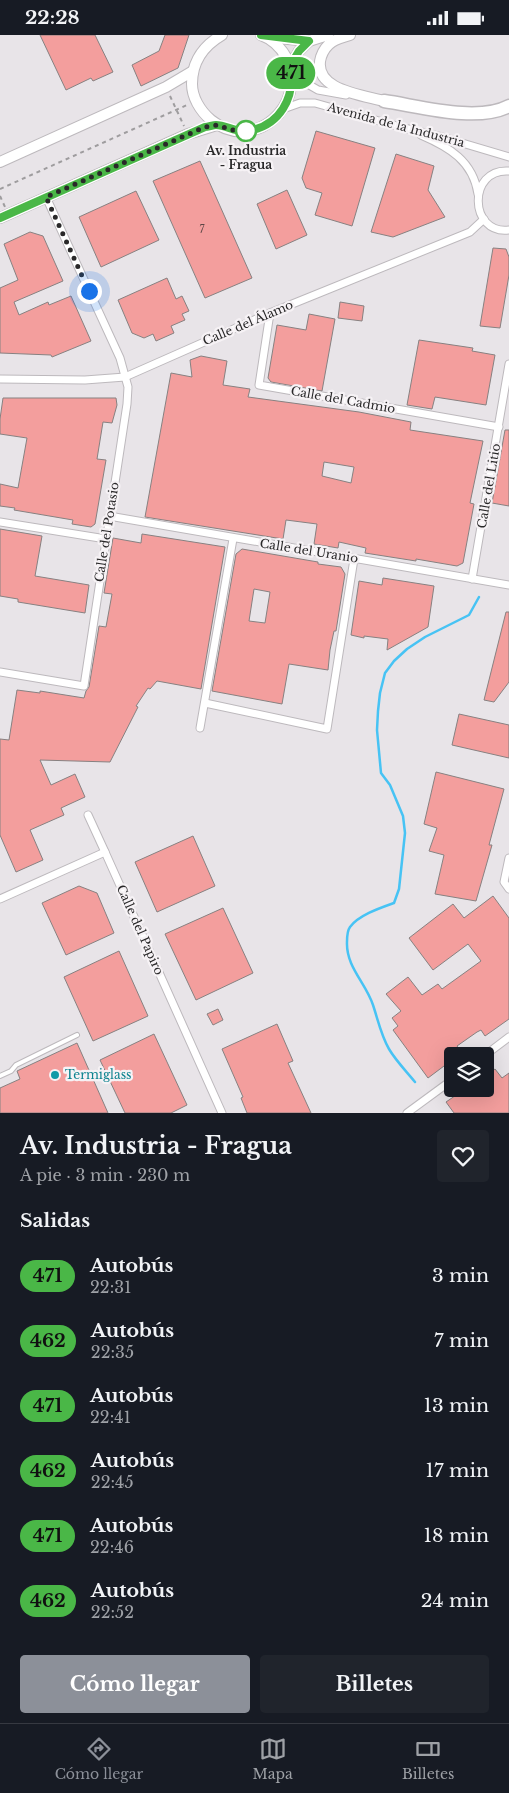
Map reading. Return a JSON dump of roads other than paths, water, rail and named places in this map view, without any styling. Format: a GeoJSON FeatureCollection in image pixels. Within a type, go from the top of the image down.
{"type":"FeatureCollection","features":[{"type":"Feature","properties":{"kind":"highway"},"geometry":{"type":"LineString","coordinates":[[384,101],[467,114],[485,114],[502,110],[509,106]]}},
{"type":"Feature","properties":{"kind":"street"},"geometry":{"type":"LineString","coordinates":[[222,35],[210,39],[199,55],[193,71],[192,86],[196,102],[205,115],[217,125],[232,130],[246,131],[265,126],[283,109],[292,89],[291,70],[284,54],[276,44],[263,36]]}},
{"type":"Feature","properties":{"kind":"street"},"geometry":{"type":"LineString","coordinates":[[263,36],[309,41],[328,35]]}},
{"type":"Feature","properties":{"kind":"street"},"geometry":{"type":"LineString","coordinates":[[350,35],[333,40],[325,48],[319,68],[322,75],[328,83],[338,88],[384,101]]}},
{"type":"Feature","properties":{"kind":"street"},"geometry":{"type":"LineString","coordinates":[[291,70],[299,51],[309,41]]}},
{"type":"Feature","properties":{"kind":"street"},"geometry":{"type":"LineString","coordinates":[[291,70],[318,90],[384,101]]}},
{"type":"Feature","properties":{"kind":"street"},"geometry":{"type":"LineString","coordinates":[[0,162],[166,87],[193,71]]}},
{"type":"Feature","properties":{"kind":"street","name":"Avenida de la Industria"},"geometry":{"type":"LineString","coordinates":[[283,109],[300,103],[315,103],[509,157]]}},
{"type":"Feature","properties":{"kind":"street"},"geometry":{"type":"LineString","coordinates":[[0,218],[188,133],[217,125]]}},
{"type":"Feature","properties":{"kind":"street"},"geometry":{"type":"LineString","coordinates":[[404,128],[442,144],[461,159],[470,169],[476,181],[478,207],[484,219],[493,227],[509,230]]}},
{"type":"Feature","properties":{"kind":"street"},"geometry":{"type":"LineString","coordinates":[[478,194],[484,182],[493,174],[509,171]]}},
{"type":"Feature","properties":{"kind":"street","name":"Calle del Potasio"},"geometry":{"type":"LineString","coordinates":[[0,672],[84,687],[127,404],[128,387],[120,358],[46,197]]}},
{"type":"Feature","properties":{"kind":"street","name":"Calle del Álamo"},"geometry":{"type":"LineString","coordinates":[[0,379],[125,377],[270,313],[470,232],[484,219]]}},
{"type":"Feature","properties":{"kind":"street","name":"Calle del Cadmio"},"geometry":{"type":"LineString","coordinates":[[270,313],[259,385],[499,427]]}},
{"type":"Feature","properties":{"kind":"street","name":"Calle del Litio"},"geometry":{"type":"LineString","coordinates":[[472,579],[509,364]]}},
{"type":"Feature","properties":{"kind":"street","name":"Calle del Uranio"},"geometry":{"type":"LineString","coordinates":[[109,516],[233,539],[509,585]]}},
{"type":"Feature","properties":{"kind":"street"},"geometry":{"type":"LineString","coordinates":[[0,522],[106,539]]}},
{"type":"Feature","properties":{"kind":"street"},"geometry":{"type":"LineString","coordinates":[[200,728],[233,539]]}},
{"type":"Feature","properties":{"kind":"street"},"geometry":{"type":"LineString","coordinates":[[205,703],[327,729],[354,559]]}},
{"type":"Feature","properties":{"kind":"street","name":"Calle del Papiro"},"geometry":{"type":"LineString","coordinates":[[88,815],[222,1113]]}},
{"type":"Feature","properties":{"kind":"street"},"geometry":{"type":"LineString","coordinates":[[0,899],[104,852]]}},
{"type":"Feature","properties":{"kind":"street"},"geometry":{"type":"LineString","coordinates":[[509,857],[504,881],[509,889]]}},
{"type":"Feature","properties":{"kind":"street"},"geometry":{"type":"LineString","coordinates":[[494,1048],[509,1037]]}},
{"type":"Feature","properties":{"kind":"street"},"geometry":{"type":"LineString","coordinates":[[407,1113],[444,1085]]}},
{"type":"Feature","properties":{"kind":"lane"},"geometry":{"type":"LineString","coordinates":[[0,1076],[11,1071],[16,1065],[77,1035]]}},
{"type":"Feature","properties":{"kind":"waterway"},"geometry":{"type":"LineString","coordinates":[[415,1082],[386,1044],[370,997],[350,959],[347,934],[350,927],[359,919],[370,912],[394,903],[399,889],[405,833],[403,816],[390,785],[381,773],[377,730],[380,693],[385,673],[407,649],[425,637],[469,615],[479,597]]}},
{"type":"Feature","properties":{"kind":"place","name":"Av. Industria - Fragua"},"geometry":{"type":"Point","coordinates":[246,131]}},
{"type":"Feature","properties":{"kind":"place","name":"Termiglass"},"geometry":{"type":"Point","coordinates":[55,1075]}}]}
